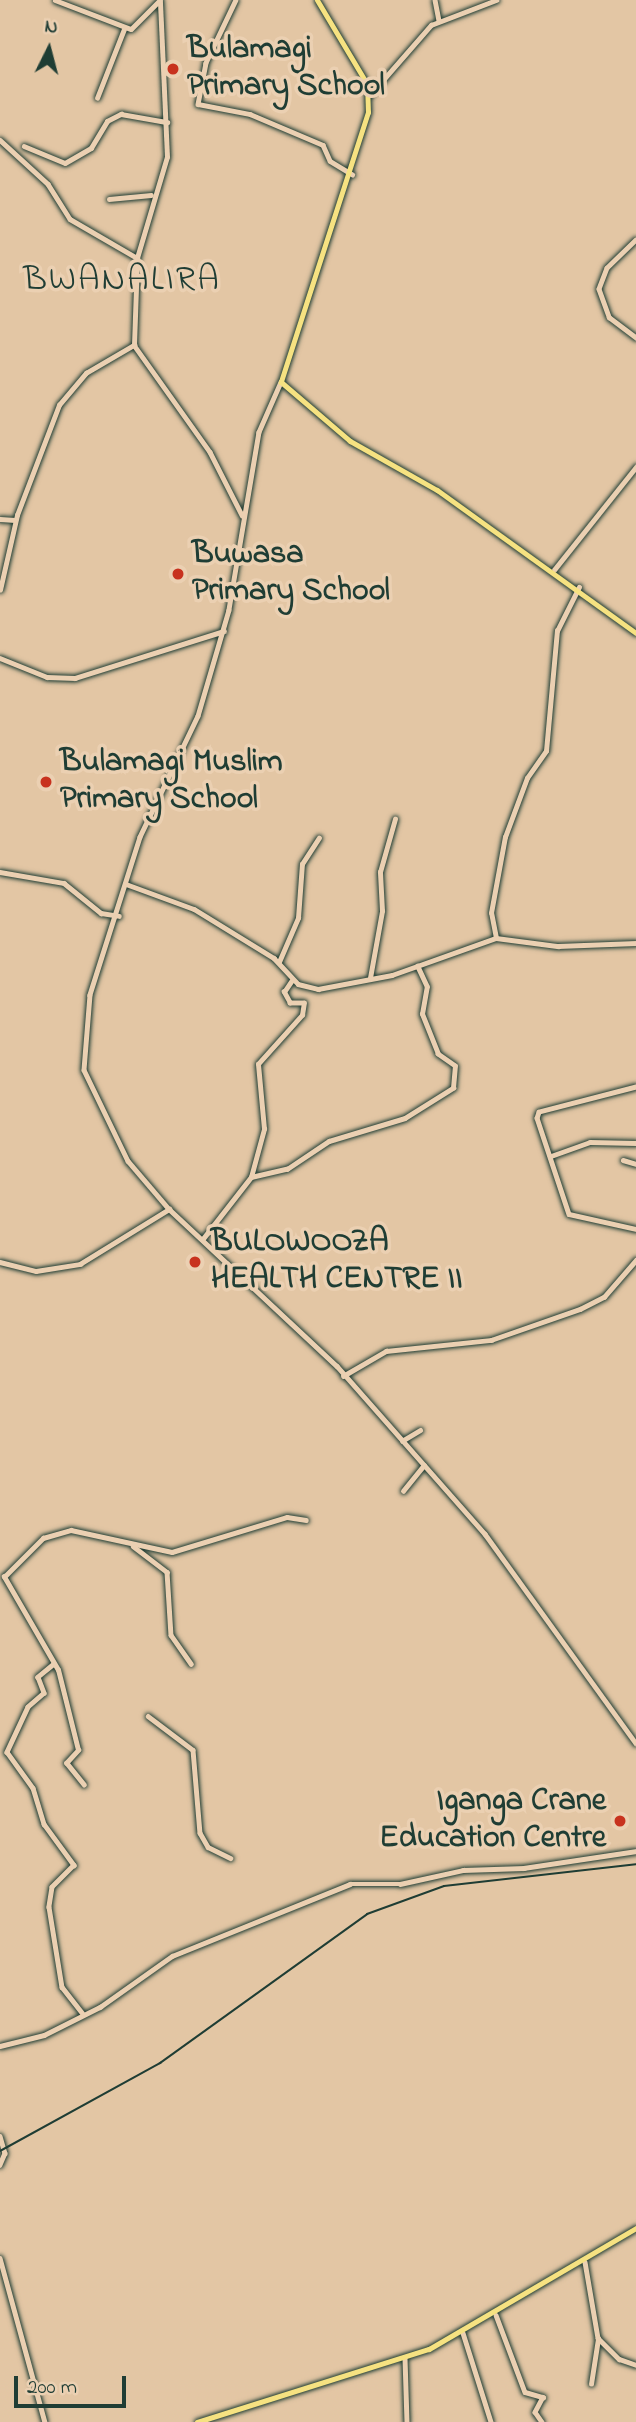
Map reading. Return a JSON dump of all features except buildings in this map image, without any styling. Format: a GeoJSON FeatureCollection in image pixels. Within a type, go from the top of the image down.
{"type":"FeatureCollection","features":[{"type":"Feature","properties":{"kind":"main road"},"geometry":{"type":"LineString","coordinates":[[317,0],[370,95],[352,174],[281,382],[350,441],[554,570],[636,633]]}},
{"type":"Feature","properties":{"kind":"main road"},"geometry":{"type":"LineString","coordinates":[[197,2422],[405,2358],[463,2333],[636,2228]]}},
{"type":"Feature","properties":{"kind":"street"},"geometry":{"type":"LineString","coordinates":[[55,0],[124,29],[140,26],[160,0]]}},
{"type":"Feature","properties":{"kind":"street"},"geometry":{"type":"LineString","coordinates":[[160,0],[167,122],[166,166],[152,194],[137,258],[134,345],[210,452],[242,516]]}},
{"type":"Feature","properties":{"kind":"street"},"geometry":{"type":"LineString","coordinates":[[236,0],[206,63],[198,104],[250,114],[284,134],[323,145],[330,161],[352,174]]}},
{"type":"Feature","properties":{"kind":"street"},"geometry":{"type":"LineString","coordinates":[[435,0],[439,20]]}},
{"type":"Feature","properties":{"kind":"street"},"geometry":{"type":"LineString","coordinates":[[370,95],[439,20],[496,0]]}},
{"type":"Feature","properties":{"kind":"street"},"geometry":{"type":"LineString","coordinates":[[97,98],[124,29]]}},
{"type":"Feature","properties":{"kind":"street"},"geometry":{"type":"LineString","coordinates":[[24,146],[65,163],[91,148],[107,121],[121,114],[167,122]]}},
{"type":"Feature","properties":{"kind":"street"},"geometry":{"type":"LineString","coordinates":[[0,139],[48,184],[70,219],[137,258]]}},
{"type":"Feature","properties":{"kind":"street"},"geometry":{"type":"LineString","coordinates":[[109,199],[152,194]]}},
{"type":"Feature","properties":{"kind":"street"},"geometry":{"type":"LineString","coordinates":[[636,240],[607,268],[599,289],[609,317],[636,337]]}},
{"type":"Feature","properties":{"kind":"street"},"geometry":{"type":"LineString","coordinates":[[0,590],[15,520],[63,399],[86,373],[134,345]]}},
{"type":"Feature","properties":{"kind":"street"},"geometry":{"type":"LineString","coordinates":[[281,382],[262,422],[242,516],[224,631],[185,753],[145,824],[128,874],[119,916],[90,995],[84,1070],[114,1140],[169,1209],[343,1376],[424,1465],[547,1615],[636,1743]]}},
{"type":"Feature","properties":{"kind":"street"},"geometry":{"type":"LineString","coordinates":[[554,570],[636,467]]}},
{"type":"Feature","properties":{"kind":"street"},"geometry":{"type":"LineString","coordinates":[[0,519],[15,520]]}},
{"type":"Feature","properties":{"kind":"street"},"geometry":{"type":"LineString","coordinates":[[496,937],[491,913],[505,837],[527,778],[546,751],[557,631],[579,587]]}},
{"type":"Feature","properties":{"kind":"street"},"geometry":{"type":"LineString","coordinates":[[0,658],[47,677],[75,678],[224,631]]}},
{"type":"Feature","properties":{"kind":"street"},"geometry":{"type":"LineString","coordinates":[[370,978],[382,911],[380,872],[395,819]]}},
{"type":"Feature","properties":{"kind":"street"},"geometry":{"type":"LineString","coordinates":[[279,962],[298,918],[302,864],[318,838]]}},
{"type":"Feature","properties":{"kind":"street"},"geometry":{"type":"LineString","coordinates":[[0,872],[64,883],[101,913],[119,916]]}},
{"type":"Feature","properties":{"kind":"street"},"geometry":{"type":"LineString","coordinates":[[128,874],[138,883],[194,909],[279,962],[292,980],[332,989],[488,946],[496,937]]}},
{"type":"Feature","properties":{"kind":"street"},"geometry":{"type":"LineString","coordinates":[[126,884],[138,883]]}},
{"type":"Feature","properties":{"kind":"street"},"geometry":{"type":"LineString","coordinates":[[496,937],[558,946],[636,943]]}},
{"type":"Feature","properties":{"kind":"street"},"geometry":{"type":"LineString","coordinates":[[251,1177],[287,1169],[357,1130],[405,1118],[453,1088],[455,1066],[438,1054],[422,1014],[427,987],[417,966]]}},
{"type":"Feature","properties":{"kind":"street"},"geometry":{"type":"LineString","coordinates":[[202,1240],[251,1177],[264,1129],[258,1064],[302,1015],[304,1003],[290,1003],[284,992],[292,980]]}},
{"type":"Feature","properties":{"kind":"street"},"geometry":{"type":"LineString","coordinates":[[636,1087],[539,1112],[569,1214],[636,1229]]}},
{"type":"Feature","properties":{"kind":"street"},"geometry":{"type":"LineString","coordinates":[[551,1156],[590,1142],[636,1143]]}},
{"type":"Feature","properties":{"kind":"street"},"geometry":{"type":"LineString","coordinates":[[624,1160],[636,1164]]}},
{"type":"Feature","properties":{"kind":"street"},"geometry":{"type":"LineString","coordinates":[[0,1262],[36,1270],[80,1264],[169,1209]]}},
{"type":"Feature","properties":{"kind":"street"},"geometry":{"type":"LineString","coordinates":[[343,1376],[386,1351],[491,1340],[569,1313],[604,1297],[636,1260]]}},
{"type":"Feature","properties":{"kind":"street"},"geometry":{"type":"LineString","coordinates":[[402,1441],[420,1430]]}},
{"type":"Feature","properties":{"kind":"street"},"geometry":{"type":"LineString","coordinates":[[403,1491],[424,1465]]}},
{"type":"Feature","properties":{"kind":"street"},"geometry":{"type":"LineString","coordinates":[[84,1785],[67,1767],[78,1751],[54,1664],[4,1577],[48,1535],[75,1531],[133,1546],[181,1552],[287,1517],[306,1520]]}},
{"type":"Feature","properties":{"kind":"street"},"geometry":{"type":"LineString","coordinates":[[133,1546],[167,1572],[171,1634],[191,1664]]}},
{"type":"Feature","properties":{"kind":"street"},"geometry":{"type":"LineString","coordinates":[[54,1664],[38,1677],[44,1693],[28,1707],[7,1752],[33,1788],[42,1821],[74,1865],[52,1887],[49,1907],[62,1987],[82,2012]]}},
{"type":"Feature","properties":{"kind":"street"},"geometry":{"type":"LineString","coordinates":[[148,1716],[193,1750],[201,1833],[208,1847],[231,1858]]}},
{"type":"Feature","properties":{"kind":"street"},"geometry":{"type":"LineString","coordinates":[[0,2046],[44,2035],[172,1956],[351,1884],[400,1884],[463,1870],[536,1867],[636,1851]]}},
{"type":"Feature","properties":{"kind":"street"},"geometry":{"type":"LineString","coordinates":[[0,2136],[5,2153],[0,2165]]}},
{"type":"Feature","properties":{"kind":"street"},"geometry":{"type":"LineString","coordinates":[[0,2258],[45,2422]]}},
{"type":"Feature","properties":{"kind":"street"},"geometry":{"type":"LineString","coordinates":[[584,2262],[598,2338],[590,2384]]}},
{"type":"Feature","properties":{"kind":"street"},"geometry":{"type":"LineString","coordinates":[[496,2315],[525,2392],[543,2397],[535,2412],[542,2422]]}},
{"type":"Feature","properties":{"kind":"street"},"geometry":{"type":"LineString","coordinates":[[463,2333],[491,2422]]}},
{"type":"Feature","properties":{"kind":"street"},"geometry":{"type":"LineString","coordinates":[[598,2338],[619,2359],[636,2365]]}},
{"type":"Feature","properties":{"kind":"street"},"geometry":{"type":"LineString","coordinates":[[405,2358],[408,2422]]}},
{"type":"Feature","properties":{"kind":"railway"},"geometry":{"type":"LineString","coordinates":[[0,2151],[160,2063],[367,1914],[444,1886],[636,1864]]}},
{"type":"Feature","properties":{"kind":"place","name":"Bulamagi Primary School"},"geometry":{"type":"Point","coordinates":[173,69]}},
{"type":"Feature","properties":{"kind":"place","name":"Buwasa Primary School"},"geometry":{"type":"Point","coordinates":[178,574]}},
{"type":"Feature","properties":{"kind":"place","name":"Bulamagi Muslim Primary School"},"geometry":{"type":"Point","coordinates":[46,782]}},
{"type":"Feature","properties":{"kind":"place","name":"BULOWOOZA HEALTH CENTRE II"},"geometry":{"type":"Point","coordinates":[195,1262]}},
{"type":"Feature","properties":{"kind":"place","name":"Iganga Crane Education Centre"},"geometry":{"type":"Point","coordinates":[620,1821]}},
{"type":"Feature","properties":{"kind":"district","name":"BWANALIRA"},"geometry":{"type":"Point","coordinates":[122,281]}}]}
